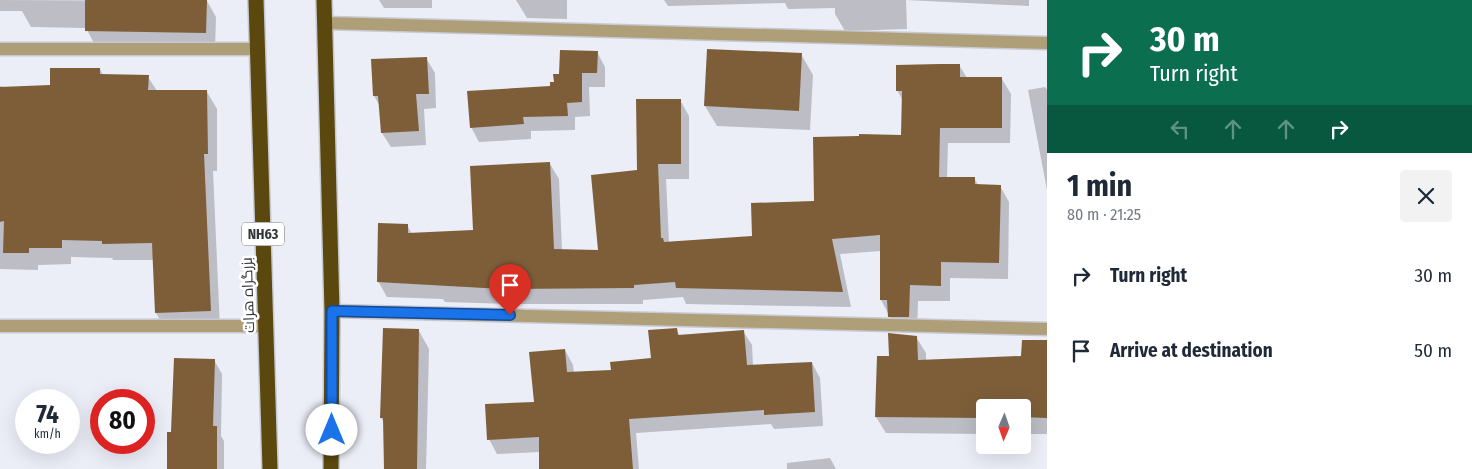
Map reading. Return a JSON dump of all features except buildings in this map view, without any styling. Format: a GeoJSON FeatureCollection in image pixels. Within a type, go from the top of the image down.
{"type":"FeatureCollection","features":[{"type":"Feature","properties":{"kind":"highway","name":"بزرگراه هرات"},"geometry":{"type":"LineString","coordinates":[[256,0],[270,469]]}},
{"type":"Feature","properties":{"kind":"highway"},"geometry":{"type":"LineString","coordinates":[[324,0],[332,311],[331,469]]}},
{"type":"Feature","properties":{"kind":"street"},"geometry":{"type":"LineString","coordinates":[[326,23],[1047,43]]}},
{"type":"Feature","properties":{"kind":"street"},"geometry":{"type":"LineString","coordinates":[[0,49],[257,49]]}},
{"type":"Feature","properties":{"kind":"street"},"geometry":{"type":"LineString","coordinates":[[332,311],[1047,329]]}},
{"type":"Feature","properties":{"kind":"street"},"geometry":{"type":"LineString","coordinates":[[0,326],[266,326]]}},
{"type":"Feature","properties":{"kind":"route"},"geometry":{"type":"LineString","coordinates":[[332,430],[332,311],[510,315]]}}]}
